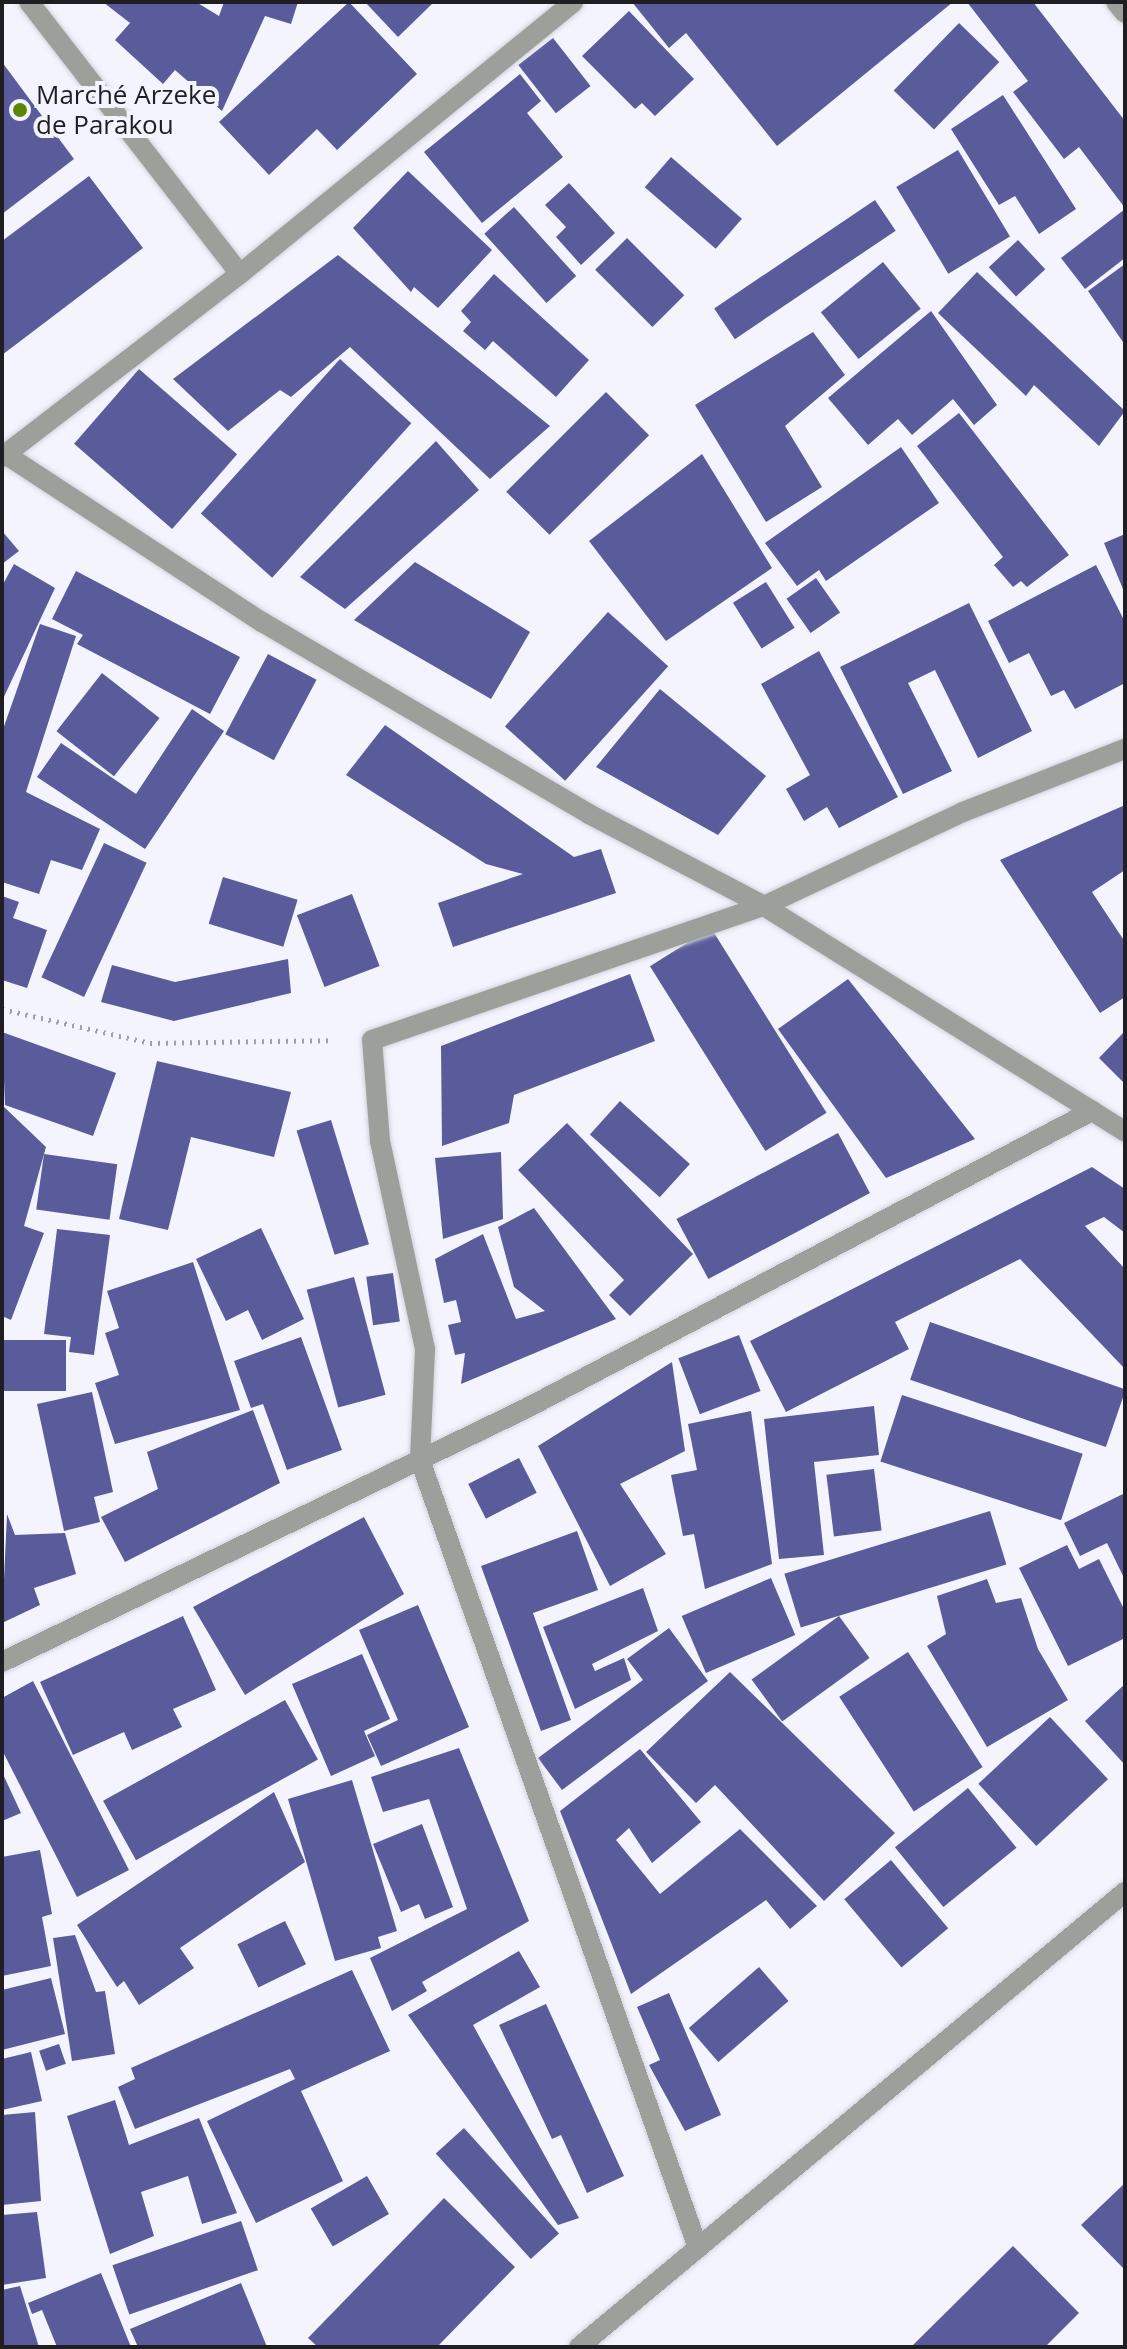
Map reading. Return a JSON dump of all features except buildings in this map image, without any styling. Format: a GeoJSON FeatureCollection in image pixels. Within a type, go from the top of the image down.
{"type":"FeatureCollection","features":[{"type":"Feature","properties":{"kind":"street"},"geometry":{"type":"LineString","coordinates":[[29,2],[240,274]]}},
{"type":"Feature","properties":{"kind":"street"},"geometry":{"type":"LineString","coordinates":[[573,2],[240,274],[4,456],[276,630],[589,814],[764,906],[1125,1132]]}},
{"type":"Feature","properties":{"kind":"street"},"geometry":{"type":"LineString","coordinates":[[1116,2],[1125,13]]}},
{"type":"Feature","properties":{"kind":"street"},"geometry":{"type":"LineString","coordinates":[[698,2248],[420,1460],[425,1349],[380,1141],[372,1040],[764,906],[963,812],[1125,749]]}},
{"type":"Feature","properties":{"kind":"street"},"geometry":{"type":"LineString","coordinates":[[2,1662],[420,1460],[1092,1111]]}},
{"type":"Feature","properties":{"kind":"street"},"geometry":{"type":"LineString","coordinates":[[579,2347],[1125,1892]]}},
{"type":"Feature","properties":{"kind":"path"},"geometry":{"type":"LineString","coordinates":[[2,1009],[150,1043],[372,1040]]}},
{"type":"Feature","properties":{"kind":"place","name":"Marché Arzeke de Parakou"},"geometry":{"type":"Point","coordinates":[20,110]}}]}
